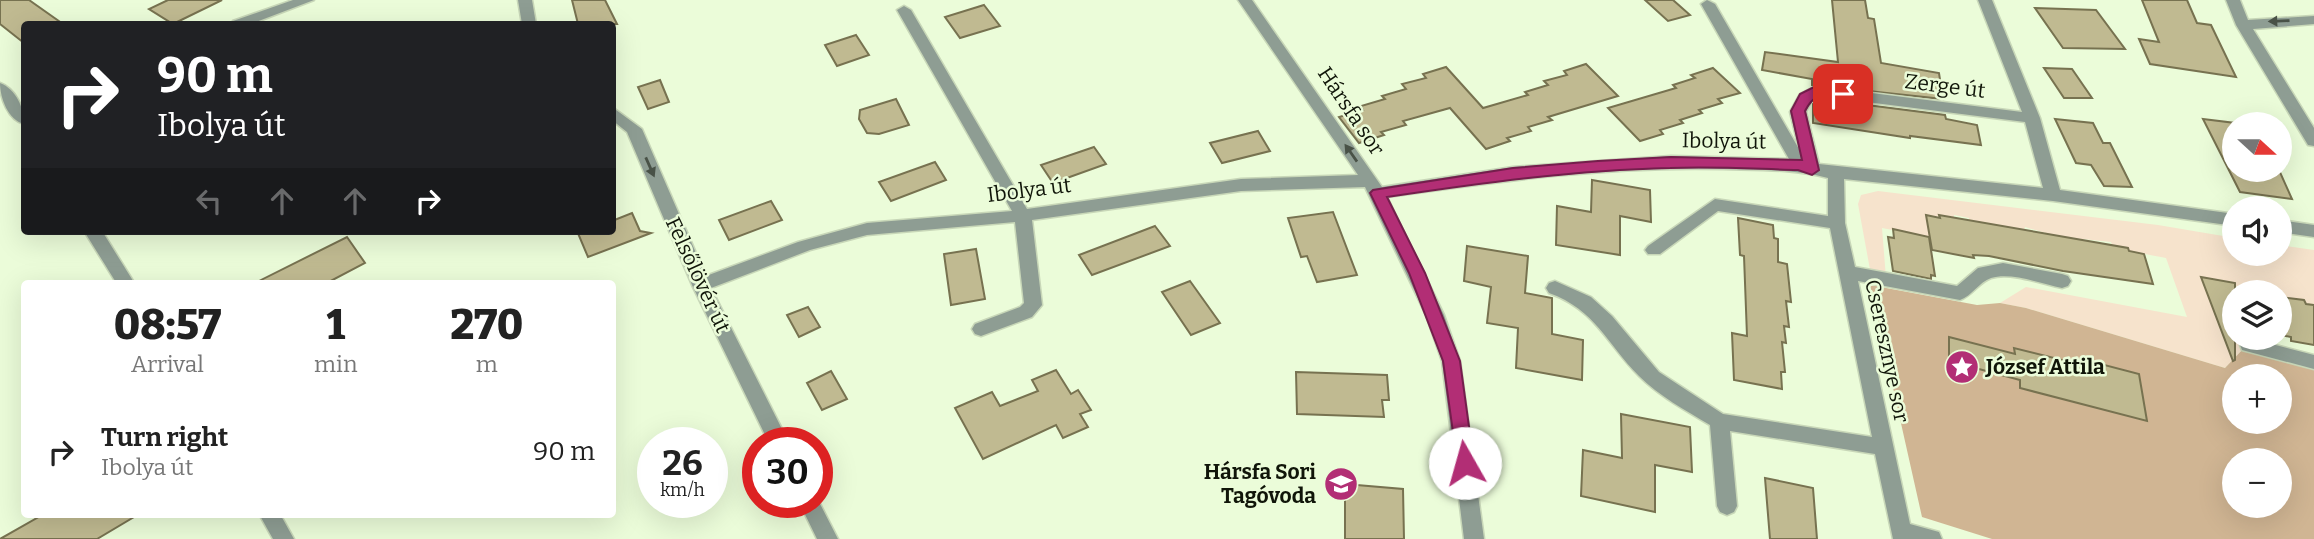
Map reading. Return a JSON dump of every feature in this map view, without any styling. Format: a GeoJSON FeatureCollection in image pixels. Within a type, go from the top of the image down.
{"type":"FeatureCollection","features":[{"type":"Feature","properties":{"kind":"street"},"geometry":{"type":"LineString","coordinates":[[247,21],[307,0]]}},
{"type":"Feature","properties":{"kind":"street"},"geometry":{"type":"LineString","coordinates":[[525,0],[528,21]]}},
{"type":"Feature","properties":{"kind":"street","name":"Hársfa sor"},"geometry":{"type":"LineString","coordinates":[[1245,0],[1374,187],[1417,273],[1451,361],[1474,539]]}},
{"type":"Feature","properties":{"kind":"street","name":"Zerge út"},"geometry":{"type":"LineString","coordinates":[[1985,0],[2032,118],[2053,195]]}},
{"type":"Feature","properties":{"kind":"street"},"geometry":{"type":"LineString","coordinates":[[2233,0],[2244,25],[2308,120],[2314,141]]}},
{"type":"Feature","properties":{"kind":"street"},"geometry":{"type":"LineString","coordinates":[[1708,4],[1806,167]]}},
{"type":"Feature","properties":{"kind":"street"},"geometry":{"type":"LineString","coordinates":[[904,10],[1023,216],[1033,305],[1026,312],[981,329]]}},
{"type":"Feature","properties":{"kind":"street"},"geometry":{"type":"LineString","coordinates":[[2244,25],[2314,20]]}},
{"type":"Feature","properties":{"kind":"street"},"geometry":{"type":"LineString","coordinates":[[0,88],[21,112]]}},
{"type":"Feature","properties":{"kind":"street","name":"Zerge út"},"geometry":{"type":"LineString","coordinates":[[1806,167],[1798,111],[1805,97],[1816,91],[2032,118]]}},
{"type":"Feature","properties":{"kind":"street","name":"Felsőlövér út"},"geometry":{"type":"LineString","coordinates":[[616,115],[634,129],[701,285],[771,427]]}},
{"type":"Feature","properties":{"kind":"street","name":"Ibolya út"},"geometry":{"type":"LineString","coordinates":[[701,285],[802,246],[869,228],[1023,216],[1139,197],[1275,183],[1333,179],[1374,187],[1513,173],[1671,162],[1806,167],[2053,195],[2222,218]]}},
{"type":"Feature","properties":{"kind":"street","name":"Cseresznye sor"},"geometry":{"type":"LineString","coordinates":[[1836,172],[1837,223],[1903,535]]}},
{"type":"Feature","properties":{"kind":"street"},"geometry":{"type":"LineString","coordinates":[[1654,250],[1715,205],[1837,223]]}},
{"type":"Feature","properties":{"kind":"street"},"geometry":{"type":"LineString","coordinates":[[2292,228],[2314,231]]}},
{"type":"Feature","properties":{"kind":"street"},"geometry":{"type":"LineString","coordinates":[[95,235],[124,280]]}},
{"type":"Feature","properties":{"kind":"street"},"geometry":{"type":"LineString","coordinates":[[1847,272],[1960,293],[1984,273],[2003,270],[2062,281]]}},
{"type":"Feature","properties":{"kind":"street"},"geometry":{"type":"LineString","coordinates":[[1555,288],[1574,293],[1590,303],[1644,369],[1667,389],[1719,421],[1884,447]]}},
{"type":"Feature","properties":{"kind":"street"},"geometry":{"type":"LineString","coordinates":[[2268,350],[2314,362]]}},
{"type":"Feature","properties":{"kind":"street"},"geometry":{"type":"LineString","coordinates":[[1719,421],[1727,506]]}},
{"type":"Feature","properties":{"kind":"street"},"geometry":{"type":"LineString","coordinates":[[271,518],[284,539]]}},
{"type":"Feature","properties":{"kind":"street"},"geometry":{"type":"LineString","coordinates":[[817,518],[828,539]]}},
{"type":"Feature","properties":{"kind":"street"},"geometry":{"type":"LineString","coordinates":[[1903,535],[1932,539]]}},
{"type":"Feature","properties":{"kind":"shaded area"},"geometry":{"type":"Polygon","coordinates":[[[1878,191],[2158,225],[2222,236],[2222,266],[2292,266],[2292,247],[2314,250],[2314,305],[2292,298],[2292,280],[2222,280],[2202,277],[2222,314],[2222,350],[2242,350],[2229,364],[2222,364],[2222,367],[2026,308],[2000,303],[2026,287],[2187,317],[2166,258],[2129,251],[2128,248],[2112,245],[2111,242],[2083,239],[2083,244],[2025,227],[2024,230],[1969,221],[1969,218],[1954,215],[1954,218],[1927,216],[1930,237],[1882,228],[1886,278],[1871,275],[1858,204],[1861,195],[1878,191]]]}},
{"type":"Feature","properties":{"kind":"shaded area"},"geometry":{"type":"Polygon","coordinates":[[[1870,285],[1977,305],[2000,303],[2026,308],[2222,367],[2222,434],[2292,434],[2292,364],[2229,364],[2242,350],[2252,350],[2314,366],[2314,539],[1992,539],[1922,517],[1870,285]]]}},
{"type":"Feature","properties":{"kind":"building"},"geometry":{"type":"Polygon","coordinates":[[[0,0],[29,0],[59,21],[21,21],[21,41],[0,24],[0,0]]]}},
{"type":"Feature","properties":{"kind":"building"},"geometry":{"type":"Polygon","coordinates":[[[168,0],[222,0],[179,21],[168,21],[149,9],[168,0]]]}},
{"type":"Feature","properties":{"kind":"building"},"geometry":{"type":"Polygon","coordinates":[[[572,0],[605,0],[616,21],[577,21],[572,0]]]}},
{"type":"Feature","properties":{"kind":"building"},"geometry":{"type":"Polygon","coordinates":[[[1645,0],[1673,0],[1690,15],[1668,21],[1645,0]]]}},
{"type":"Feature","properties":{"kind":"building"},"geometry":{"type":"Polygon","coordinates":[[[1832,0],[1865,0],[1868,18],[1874,19],[1881,63],[1939,73],[1943,99],[1812,85],[1812,79],[1762,70],[1765,52],[1838,62],[1832,0]]]}},
{"type":"Feature","properties":{"kind":"building"},"geometry":{"type":"Polygon","coordinates":[[[2142,0],[2187,0],[2197,23],[2211,25],[2236,77],[2150,64],[2139,39],[2159,42],[2142,0]]]}},
{"type":"Feature","properties":{"kind":"building"},"geometry":{"type":"Polygon","coordinates":[[[984,5],[1000,26],[960,38],[945,17],[984,5]]]}},
{"type":"Feature","properties":{"kind":"building"},"geometry":{"type":"Polygon","coordinates":[[[2035,8],[2096,10],[2125,49],[2063,48],[2035,8]]]}},
{"type":"Feature","properties":{"kind":"building"},"geometry":{"type":"Polygon","coordinates":[[[856,35],[869,55],[837,66],[825,45],[856,35]]]}},
{"type":"Feature","properties":{"kind":"building"},"geometry":{"type":"Polygon","coordinates":[[[1586,64],[1618,96],[1548,117],[1552,120],[1528,127],[1531,131],[1507,138],[1510,141],[1486,149],[1450,108],[1403,121],[1406,125],[1381,132],[1384,135],[1359,143],[1339,117],[1363,110],[1361,106],[1406,89],[1402,84],[1426,78],[1423,74],[1446,67],[1483,108],[1528,95],[1525,92],[1548,85],[1544,81],[1567,75],[1564,71],[1586,64]]]}},
{"type":"Feature","properties":{"kind":"building"},"geometry":{"type":"Polygon","coordinates":[[[1713,68],[1740,93],[1718,99],[1722,103],[1699,110],[1702,113],[1680,120],[1683,123],[1660,130],[1663,134],[1640,141],[1608,108],[1676,88],[1673,85],[1695,78],[1691,75],[1713,68]]]}},
{"type":"Feature","properties":{"kind":"building"},"geometry":{"type":"Polygon","coordinates":[[[2044,68],[2072,69],[2092,98],[2064,98],[2044,68]]]}},
{"type":"Feature","properties":{"kind":"building"},"geometry":{"type":"Polygon","coordinates":[[[660,80],[669,102],[648,109],[638,87],[660,80]]]}},
{"type":"Feature","properties":{"kind":"building"},"geometry":{"type":"Polygon","coordinates":[[[896,99],[909,125],[879,134],[867,133],[859,119],[860,110],[896,99]]]}},
{"type":"Feature","properties":{"kind":"building"},"geometry":{"type":"Polygon","coordinates":[[[1820,99],[1945,115],[1946,119],[1977,125],[1981,145],[1910,138],[1813,123],[1813,104],[1820,99]]]}},
{"type":"Feature","properties":{"kind":"building"},"geometry":{"type":"Polygon","coordinates":[[[2055,119],[2093,123],[2103,143],[2110,143],[2132,187],[2104,186],[2091,165],[2076,163],[2055,119]]]}},
{"type":"Feature","properties":{"kind":"building"},"geometry":{"type":"Polygon","coordinates":[[[2203,119],[2222,121],[2222,156],[2203,119]]]}},
{"type":"Feature","properties":{"kind":"building"},"geometry":{"type":"Polygon","coordinates":[[[1258,131],[1270,151],[1222,163],[1210,143],[1258,131]]]}},
{"type":"Feature","properties":{"kind":"building"},"geometry":{"type":"Polygon","coordinates":[[[1094,147],[1106,164],[1053,183],[1041,165],[1094,147]]]}},
{"type":"Feature","properties":{"kind":"building"},"geometry":{"type":"Polygon","coordinates":[[[935,162],[946,180],[891,201],[879,182],[935,162]]]}},
{"type":"Feature","properties":{"kind":"building"},"geometry":{"type":"Polygon","coordinates":[[[1592,180],[1650,190],[1651,222],[1620,216],[1620,255],[1556,245],[1557,206],[1591,212],[1592,180]]]}},
{"type":"Feature","properties":{"kind":"building"},"geometry":{"type":"Polygon","coordinates":[[[2235,182],[2284,182],[2291,196],[2270,196],[2240,192],[2235,182]]]}},
{"type":"Feature","properties":{"kind":"building"},"geometry":{"type":"Polygon","coordinates":[[[771,201],[782,220],[729,240],[719,220],[771,201]]]}},
{"type":"Feature","properties":{"kind":"building"},"geometry":{"type":"Polygon","coordinates":[[[1333,212],[1357,275],[1317,282],[1307,256],[1301,257],[1288,218],[1333,212]]]}},
{"type":"Feature","properties":{"kind":"building"},"geometry":{"type":"Polygon","coordinates":[[[632,213],[640,231],[651,233],[588,257],[579,235],[616,235],[616,219],[632,213]]]}},
{"type":"Feature","properties":{"kind":"building"},"geometry":{"type":"Polygon","coordinates":[[[1926,215],[2128,248],[2129,251],[2144,254],[2153,284],[2063,271],[1989,256],[1973,255],[1974,258],[1932,250],[1926,215]]]}},
{"type":"Feature","properties":{"kind":"building"},"geometry":{"type":"Polygon","coordinates":[[[1738,218],[1773,225],[1774,238],[1778,239],[1778,262],[1787,264],[1791,302],[1786,301],[1789,327],[1784,326],[1786,343],[1782,342],[1785,372],[1781,372],[1782,389],[1734,380],[1732,333],[1747,336],[1744,256],[1740,255],[1738,218]]]}},
{"type":"Feature","properties":{"kind":"building"},"geometry":{"type":"Polygon","coordinates":[[[1155,226],[1170,246],[1092,275],[1079,255],[1155,226]]]}},
{"type":"Feature","properties":{"kind":"building"},"geometry":{"type":"Polygon","coordinates":[[[1893,229],[1929,237],[1935,276],[1931,275],[1931,279],[1893,271],[1888,237],[1894,238],[1893,229]]]}},
{"type":"Feature","properties":{"kind":"building"},"geometry":{"type":"Polygon","coordinates":[[[347,237],[365,263],[333,280],[261,280],[347,237]]]}},
{"type":"Feature","properties":{"kind":"building"},"geometry":{"type":"Polygon","coordinates":[[[1467,246],[1528,256],[1525,293],[1552,298],[1552,334],[1583,340],[1582,380],[1516,368],[1518,328],[1487,323],[1491,287],[1464,281],[1467,246]]]}},
{"type":"Feature","properties":{"kind":"building"},"geometry":{"type":"Polygon","coordinates":[[[976,249],[985,299],[951,305],[944,254],[976,249]]]}},
{"type":"Feature","properties":{"kind":"building"},"geometry":{"type":"Polygon","coordinates":[[[2201,277],[2222,281],[2222,332],[2201,277]]]}},
{"type":"Feature","properties":{"kind":"building"},"geometry":{"type":"Polygon","coordinates":[[[1190,281],[1220,323],[1191,335],[1162,292],[1190,281]]]}},
{"type":"Feature","properties":{"kind":"building"},"geometry":{"type":"Polygon","coordinates":[[[2292,298],[2314,305],[2314,345],[2292,341],[2292,298]]]}},
{"type":"Feature","properties":{"kind":"building"},"geometry":{"type":"Polygon","coordinates":[[[808,307],[820,327],[799,337],[787,315],[808,307]]]}},
{"type":"Feature","properties":{"kind":"building"},"geometry":{"type":"Polygon","coordinates":[[[1949,337],[2015,354],[2014,348],[2098,369],[2097,363],[2139,374],[2147,421],[2020,388],[2020,380],[1949,361],[1949,337]]]}},
{"type":"Feature","properties":{"kind":"building"},"geometry":{"type":"Polygon","coordinates":[[[2229,350],[2235,350],[2233,361],[2229,350]]]}},
{"type":"Feature","properties":{"kind":"building"},"geometry":{"type":"Polygon","coordinates":[[[1056,370],[1071,394],[1078,390],[1091,410],[1080,414],[1088,427],[1063,438],[1056,425],[983,459],[955,408],[992,392],[1000,406],[1038,391],[1032,380],[1056,370]]]}},
{"type":"Feature","properties":{"kind":"building"},"geometry":{"type":"Polygon","coordinates":[[[831,371],[847,399],[822,410],[807,383],[831,371]]]}},
{"type":"Feature","properties":{"kind":"building"},"geometry":{"type":"Polygon","coordinates":[[[1296,372],[1387,375],[1389,400],[1382,400],[1384,417],[1297,414],[1296,372]]]}},
{"type":"Feature","properties":{"kind":"building"},"geometry":{"type":"Polygon","coordinates":[[[1621,414],[1690,427],[1692,472],[1655,465],[1655,512],[1581,496],[1583,450],[1622,458],[1621,414]]]}},
{"type":"Feature","properties":{"kind":"building"},"geometry":{"type":"Polygon","coordinates":[[[1765,478],[1813,488],[1817,539],[1770,539],[1765,478]]]}},
{"type":"Feature","properties":{"kind":"building"},"geometry":{"type":"Polygon","coordinates":[[[1345,484],[1403,489],[1404,539],[1345,539],[1345,484]]]}},
{"type":"Feature","properties":{"kind":"building"},"geometry":{"type":"Polygon","coordinates":[[[37,518],[132,518],[97,539],[0,539],[37,518]]]}},
{"type":"Feature","properties":{"kind":"place","name":"József Attila"},"geometry":{"type":"Point","coordinates":[1962,367]}},
{"type":"Feature","properties":{"kind":"place","name":"Hársfa Sori Tagóvoda"},"geometry":{"type":"Point","coordinates":[1341,484]}},
{"type":"Feature","properties":{"kind":"route"},"geometry":{"type":"LineString","coordinates":[[1465,463],[1451,361],[1417,273],[1378,193],[1513,173],[1671,162],[1800,165],[1812,170],[1798,111],[1805,97],[1816,91],[1843,94]]}}]}
